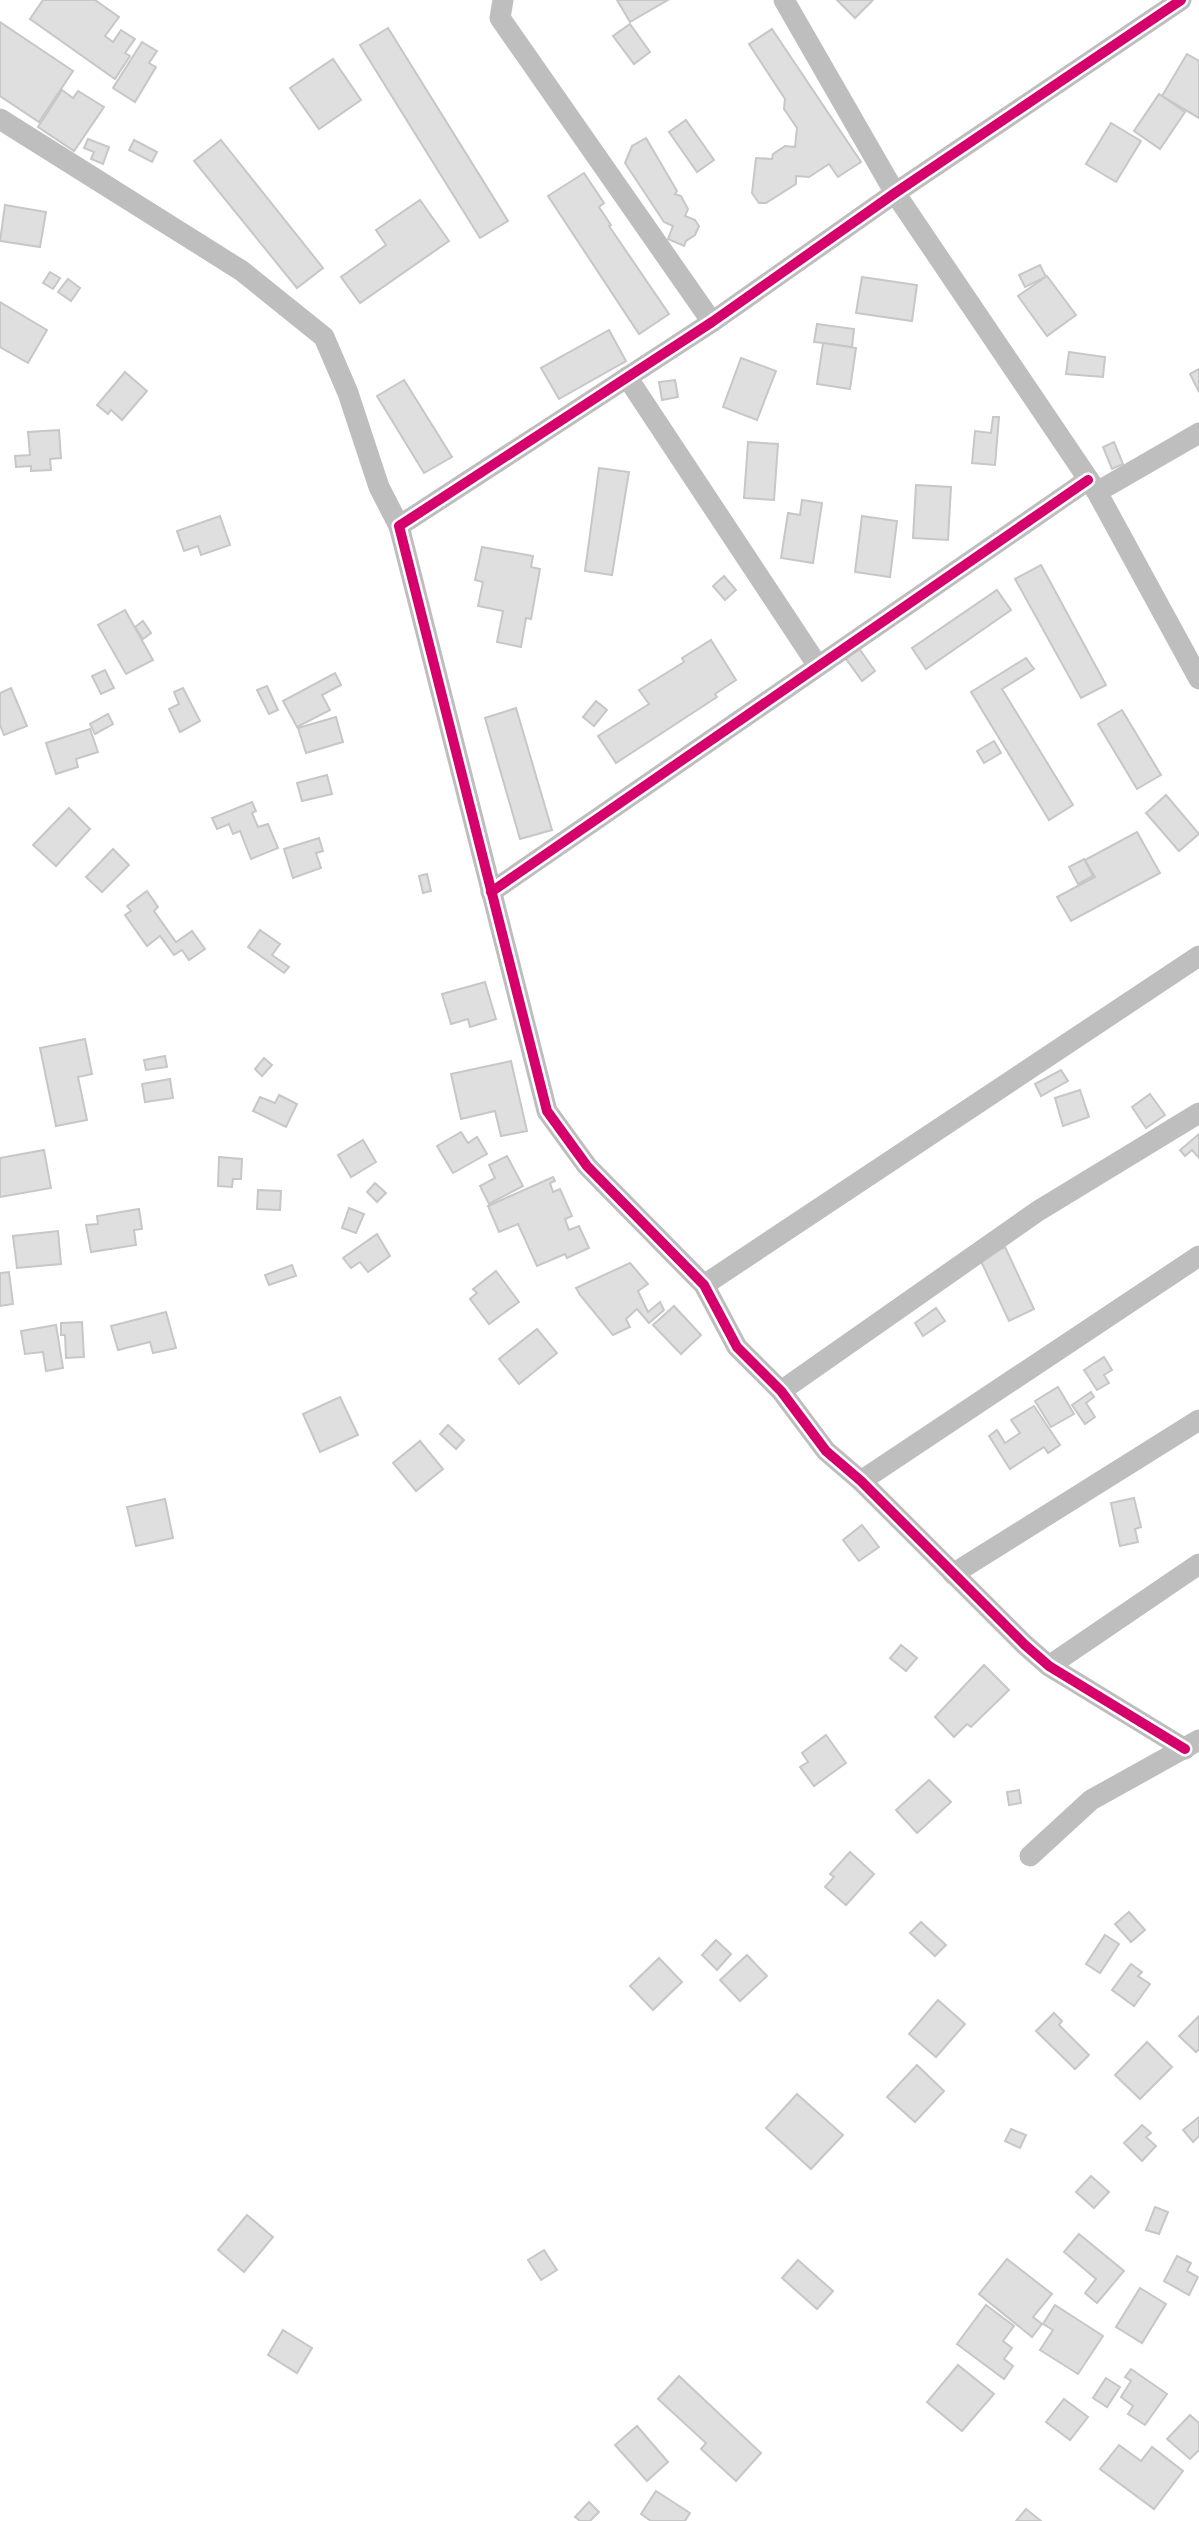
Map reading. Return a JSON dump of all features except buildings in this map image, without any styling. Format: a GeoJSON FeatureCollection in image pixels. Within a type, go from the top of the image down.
{"type":"FeatureCollection","features":[{"type":"Feature","properties":{"kind":"street"},"geometry":{"type":"LineString","coordinates":[[503,0],[500,18],[712,322]]}},
{"type":"Feature","properties":{"kind":"street"},"geometry":{"type":"LineString","coordinates":[[784,0],[895,193],[1092,486],[1199,679]]}},
{"type":"Feature","properties":{"kind":"street"},"geometry":{"type":"LineString","coordinates":[[399,526],[712,322],[895,193],[1181,0]]}},
{"type":"Feature","properties":{"kind":"street"},"geometry":{"type":"LineString","coordinates":[[0,119],[243,271],[324,337],[348,393],[379,487],[399,526],[547,1111],[587,1166],[704,1285],[737,1347],[781,1391],[826,1451],[861,1481],[1049,1666],[1192,1745]]}},
{"type":"Feature","properties":{"kind":"street"},"geometry":{"type":"LineString","coordinates":[[627,377],[818,666]]}},
{"type":"Feature","properties":{"kind":"street"},"geometry":{"type":"LineString","coordinates":[[491,892],[818,666],[1092,486],[1199,433]]}},
{"type":"Feature","properties":{"kind":"street"},"geometry":{"type":"LineString","coordinates":[[704,1285],[1199,956]]}},
{"type":"Feature","properties":{"kind":"street"},"geometry":{"type":"LineString","coordinates":[[781,1391],[1038,1211],[1199,1113]]}},
{"type":"Feature","properties":{"kind":"street"},"geometry":{"type":"LineString","coordinates":[[861,1481],[1199,1256]]}},
{"type":"Feature","properties":{"kind":"street"},"geometry":{"type":"LineString","coordinates":[[953,1574],[1199,1420]]}},
{"type":"Feature","properties":{"kind":"street"},"geometry":{"type":"LineString","coordinates":[[1049,1666],[1199,1564]]}},
{"type":"Feature","properties":{"kind":"street"},"geometry":{"type":"LineString","coordinates":[[1030,1856],[1091,1800],[1192,1745]]}},
{"type":"Feature","properties":{"kind":"cycle path"},"geometry":{"type":"LineString","coordinates":[[1181,0],[895,193],[712,322],[399,526],[547,1111],[587,1166],[704,1285],[737,1347],[781,1391],[826,1451],[861,1481],[1049,1666],[1185,1749]]}},
{"type":"Feature","properties":{"kind":"cycle path"},"geometry":{"type":"LineString","coordinates":[[491,892],[1088,480]]}}]}
